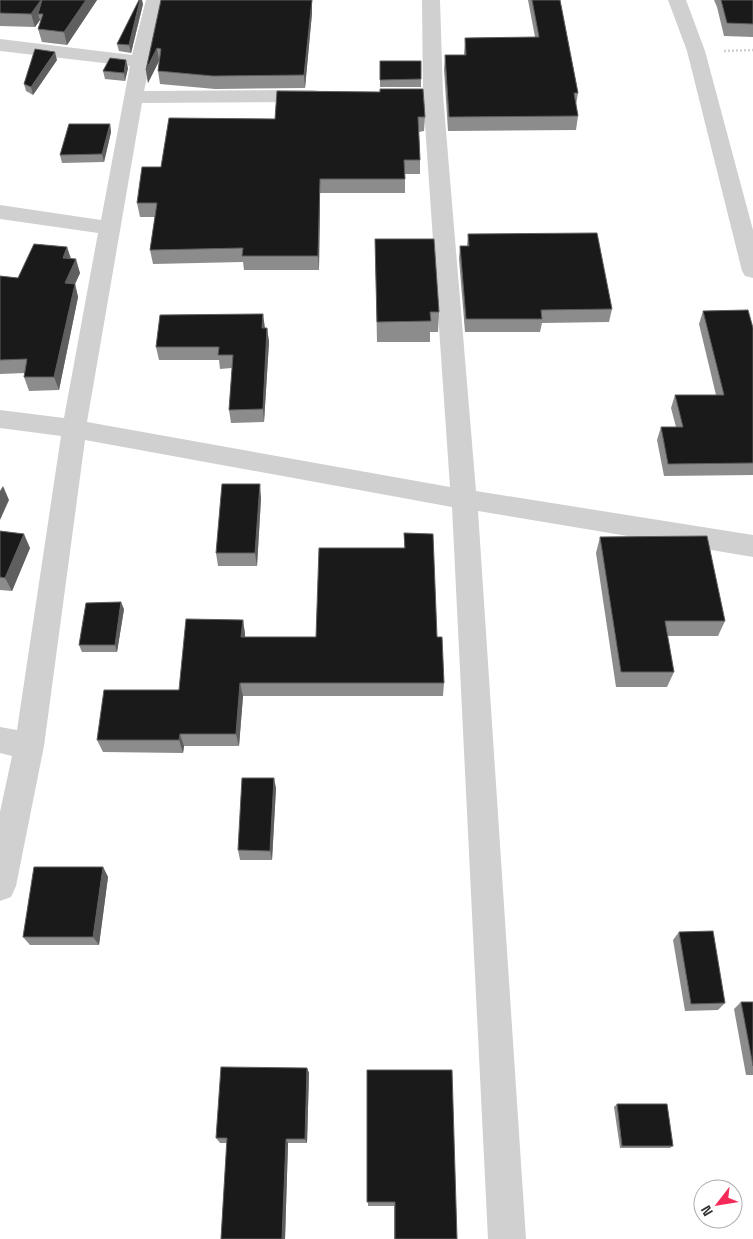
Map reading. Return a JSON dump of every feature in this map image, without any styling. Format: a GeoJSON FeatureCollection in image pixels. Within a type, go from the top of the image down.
{"type":"FeatureCollection","features":[{"type":"Feature","properties":{"kind":"street"},"geometry":{"type":"LineString","coordinates":[[0,886],[29,746],[74,429],[109,228],[140,62],[154,0]]}},
{"type":"Feature","properties":{"kind":"street"},"geometry":{"type":"LineString","coordinates":[[431,0],[423,95],[464,499],[507,1239]]}},
{"type":"Feature","properties":{"kind":"street"},"geometry":{"type":"LineString","coordinates":[[677,0],[696,51],[753,271]]}},
{"type":"Feature","properties":{"kind":"street"},"geometry":{"type":"LineString","coordinates":[[0,45],[140,62]]}},
{"type":"Feature","properties":{"kind":"street"},"geometry":{"type":"LineString","coordinates":[[134,97],[333,96]]}},
{"type":"Feature","properties":{"kind":"street"},"geometry":{"type":"LineString","coordinates":[[0,212],[109,228]]}},
{"type":"Feature","properties":{"kind":"street"},"geometry":{"type":"LineString","coordinates":[[0,418],[74,429],[464,499],[753,546]]}},
{"type":"Feature","properties":{"kind":"street"},"geometry":{"type":"LineString","coordinates":[[0,740],[29,746]]}},
{"type":"Feature","properties":{"kind":"building"},"geometry":{"type":"Polygon","coordinates":[[[0,0],[41,0],[31,14],[0,13],[0,0]]]}},
{"type":"Feature","properties":{"kind":"building"},"geometry":{"type":"Polygon","coordinates":[[[42,0],[86,0],[64,32],[38,29],[43,14],[38,14],[42,0]]]}},
{"type":"Feature","properties":{"kind":"building"},"geometry":{"type":"Polygon","coordinates":[[[139,0],[129,45],[117,44],[139,0]]]}},
{"type":"Feature","properties":{"kind":"building"},"geometry":{"type":"Polygon","coordinates":[[[161,0],[312,0],[304,75],[213,76],[158,71],[161,49],[157,48],[146,70],[161,0]]]}},
{"type":"Feature","properties":{"kind":"building"},"geometry":{"type":"Polygon","coordinates":[[[532,0],[560,0],[578,93],[574,93],[578,116],[449,117],[445,55],[466,55],[465,38],[539,37],[532,0]]]}},
{"type":"Feature","properties":{"kind":"building"},"geometry":{"type":"Polygon","coordinates":[[[721,0],[753,0],[753,24],[727,23],[721,0]]]}},
{"type":"Feature","properties":{"kind":"building"},"geometry":{"type":"Polygon","coordinates":[[[35,49],[55,52],[31,87],[24,84],[35,49]]]}},
{"type":"Feature","properties":{"kind":"building"},"geometry":{"type":"Polygon","coordinates":[[[110,58],[126,60],[124,73],[103,71],[110,58]]]}},
{"type":"Feature","properties":{"kind":"building"},"geometry":{"type":"Polygon","coordinates":[[[380,61],[421,61],[421,79],[380,80],[380,61]]]}},
{"type":"Feature","properties":{"kind":"building"},"geometry":{"type":"Polygon","coordinates":[[[380,89],[423,89],[425,117],[418,117],[420,160],[404,160],[405,179],[320,179],[318,256],[242,256],[243,248],[150,250],[157,203],[137,203],[142,167],[161,167],[169,118],[275,119],[277,91],[380,92],[380,89]]]}},
{"type":"Feature","properties":{"kind":"building"},"geometry":{"type":"Polygon","coordinates":[[[69,124],[110,124],[102,154],[60,155],[69,124]]]}},
{"type":"Feature","properties":{"kind":"building"},"geometry":{"type":"Polygon","coordinates":[[[597,233],[612,309],[541,310],[542,319],[466,319],[460,246],[469,246],[468,234],[597,233]]]}},
{"type":"Feature","properties":{"kind":"building"},"geometry":{"type":"Polygon","coordinates":[[[375,239],[434,239],[439,312],[430,312],[431,321],[377,322],[375,239]]]}},
{"type":"Feature","properties":{"kind":"building"},"geometry":{"type":"Polygon","coordinates":[[[34,244],[67,247],[63,258],[76,259],[65,283],[75,284],[54,377],[24,377],[27,359],[0,360],[0,276],[18,278],[34,244]]]}},
{"type":"Feature","properties":{"kind":"building"},"geometry":{"type":"Polygon","coordinates":[[[748,310],[753,328],[753,463],[668,464],[661,427],[683,427],[675,395],[724,395],[703,311],[748,310]]]}},
{"type":"Feature","properties":{"kind":"building"},"geometry":{"type":"Polygon","coordinates":[[[263,314],[262,328],[267,328],[263,409],[229,410],[233,355],[218,355],[219,347],[156,347],[160,315],[263,314]]]}},
{"type":"Feature","properties":{"kind":"building"},"geometry":{"type":"Polygon","coordinates":[[[222,484],[260,484],[255,553],[216,553],[222,484]]]}},
{"type":"Feature","properties":{"kind":"building"},"geometry":{"type":"Polygon","coordinates":[[[0,531],[24,534],[5,578],[0,577],[0,531]]]}},
{"type":"Feature","properties":{"kind":"building"},"geometry":{"type":"Polygon","coordinates":[[[404,533],[433,534],[437,637],[442,637],[444,683],[240,683],[236,734],[180,734],[179,740],[97,740],[104,690],[179,690],[186,619],[243,620],[241,637],[316,637],[319,548],[405,548],[404,533]]]}},
{"type":"Feature","properties":{"kind":"building"},"geometry":{"type":"Polygon","coordinates":[[[707,536],[725,621],[665,621],[674,672],[621,672],[600,537],[707,536]]]}},
{"type":"Feature","properties":{"kind":"building"},"geometry":{"type":"Polygon","coordinates":[[[121,602],[115,645],[79,645],[86,603],[121,602]]]}},
{"type":"Feature","properties":{"kind":"building"},"geometry":{"type":"Polygon","coordinates":[[[242,778],[274,778],[270,851],[238,850],[242,778]]]}},
{"type":"Feature","properties":{"kind":"building"},"geometry":{"type":"Polygon","coordinates":[[[34,867],[103,867],[93,937],[23,937],[34,867]]]}},
{"type":"Feature","properties":{"kind":"building"},"geometry":{"type":"Polygon","coordinates":[[[713,931],[725,1003],[691,1004],[679,932],[713,931]]]}},
{"type":"Feature","properties":{"kind":"building"},"geometry":{"type":"Polygon","coordinates":[[[741,1002],[753,1002],[753,1066],[741,1002]]]}},
{"type":"Feature","properties":{"kind":"building"},"geometry":{"type":"Polygon","coordinates":[[[221,1067],[307,1068],[305,1139],[286,1139],[282,1239],[221,1239],[227,1138],[216,1138],[221,1067]]]}},
{"type":"Feature","properties":{"kind":"building"},"geometry":{"type":"Polygon","coordinates":[[[367,1070],[452,1070],[457,1239],[395,1239],[395,1202],[367,1202],[367,1070]]]}},
{"type":"Feature","properties":{"kind":"building"},"geometry":{"type":"Polygon","coordinates":[[[617,1104],[667,1104],[673,1146],[622,1146],[617,1104]]]}}]}
